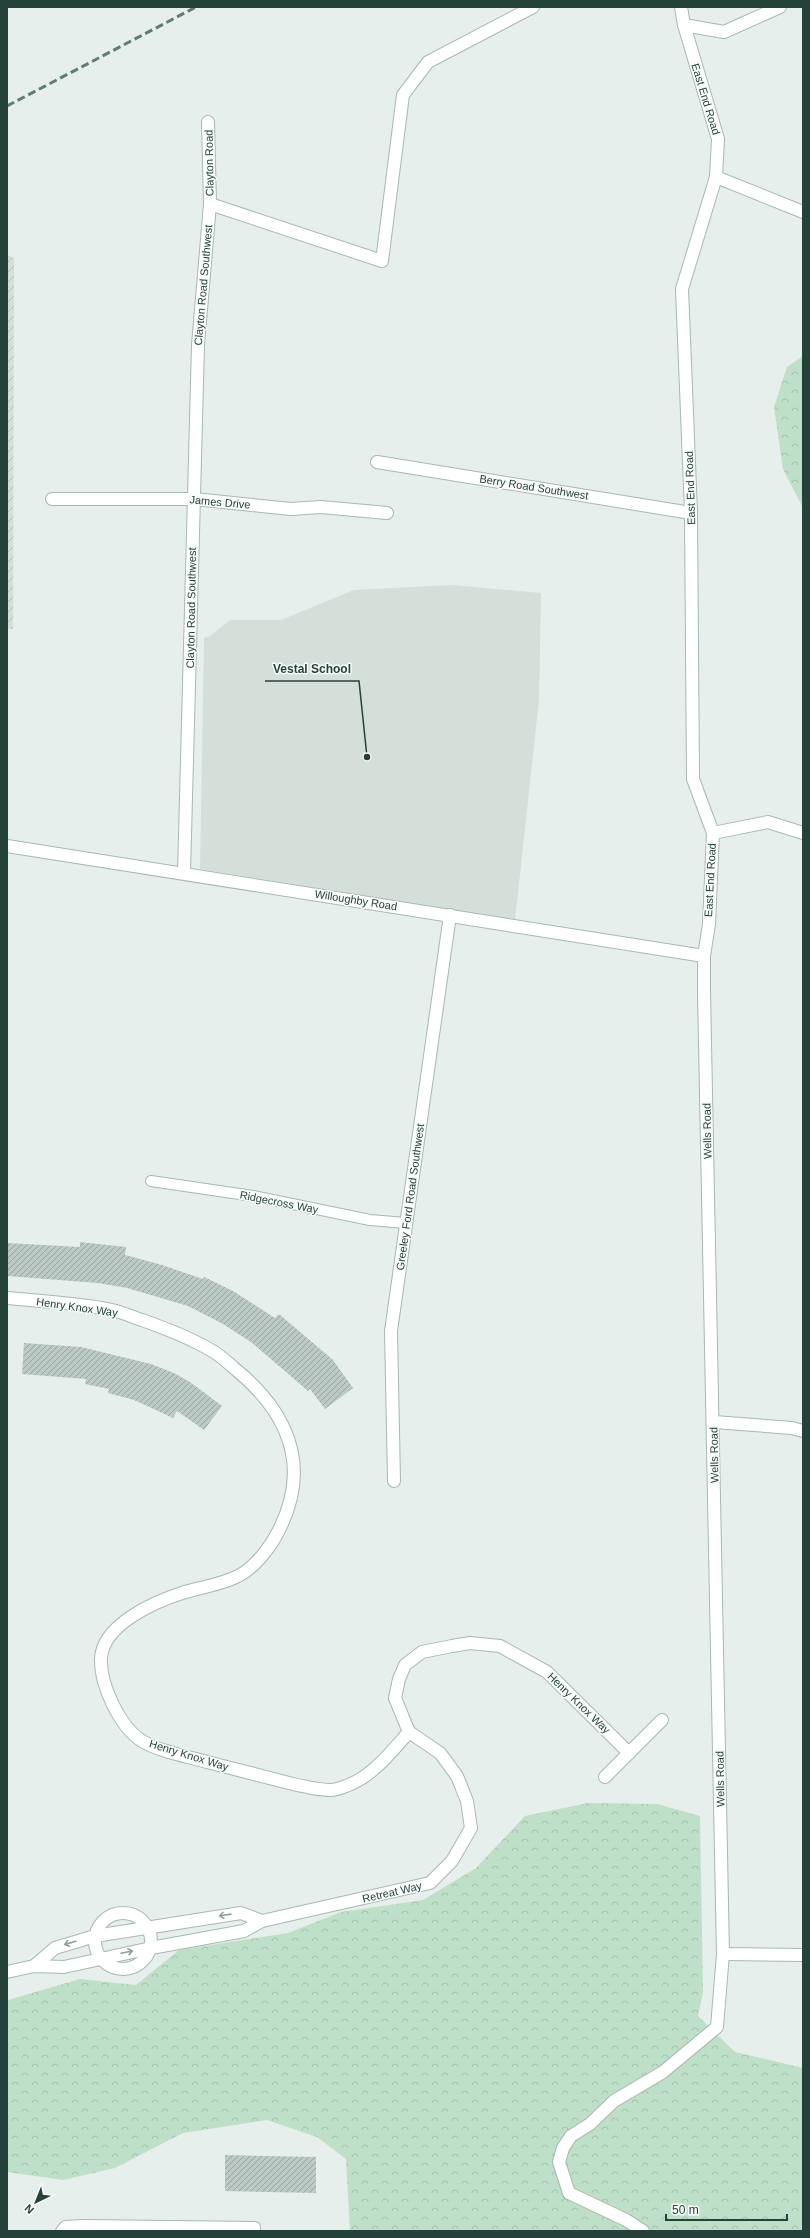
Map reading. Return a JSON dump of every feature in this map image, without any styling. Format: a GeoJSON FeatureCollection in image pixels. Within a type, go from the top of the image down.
{"type":"FeatureCollection","features":[{"type":"Feature","properties":{"kind":"street"},"geometry":{"type":"LineString","coordinates":[[210,204],[382,261],[403,95],[428,62],[533,7]]}},
{"type":"Feature","properties":{"kind":"street","name":"East End Road"},"geometry":{"type":"LineString","coordinates":[[681,7],[684,25],[718,139],[716,177],[682,289],[691,513],[693,779],[713,833],[708,924],[704,956]]}},
{"type":"Feature","properties":{"kind":"street"},"geometry":{"type":"LineString","coordinates":[[684,25],[724,32],[780,7]]}},
{"type":"Feature","properties":{"kind":"street","name":"Clayton Road"},"geometry":{"type":"LineString","coordinates":[[208,122],[210,204]]}},
{"type":"Feature","properties":{"kind":"street"},"geometry":{"type":"LineString","coordinates":[[716,177],[803,212]]}},
{"type":"Feature","properties":{"kind":"street","name":"Clayton Road Southwest"},"geometry":{"type":"LineString","coordinates":[[184,873],[198,345],[210,204]]}},
{"type":"Feature","properties":{"kind":"street","name":"Berry Road Southwest"},"geometry":{"type":"LineString","coordinates":[[377,462],[691,513]]}},
{"type":"Feature","properties":{"kind":"street","name":"James Drive"},"geometry":{"type":"LineString","coordinates":[[52,499],[194,500],[292,509],[321,507],[388,513]]}},
{"type":"Feature","properties":{"kind":"street"},"geometry":{"type":"LineString","coordinates":[[713,833],[768,822],[803,833]]}},
{"type":"Feature","properties":{"kind":"street","name":"Willoughby Road"},"geometry":{"type":"LineString","coordinates":[[7,846],[704,956]]}},
{"type":"Feature","properties":{"kind":"street","name":"Greeley Ford Road Southwest"},"geometry":{"type":"LineString","coordinates":[[394,1481],[391,1331],[450,915]]}},
{"type":"Feature","properties":{"kind":"street","name":"Wells Road"},"geometry":{"type":"LineString","coordinates":[[643,2231],[626,2220],[569,2193],[559,2162],[563,2148],[571,2136],[590,2124],[614,2101],[663,2072],[717,2027],[723,1954],[704,956]]}},
{"type":"Feature","properties":{"kind":"street","name":"Henry Knox Way"},"geometry":{"type":"LineString","coordinates":[[7,1298],[112,1310],[174,1331],[216,1353],[252,1382],[273,1406],[288,1435],[295,1467],[290,1502],[279,1530],[261,1557],[240,1576],[181,1594],[144,1609],[127,1620],[108,1637],[100,1657],[102,1676],[111,1701],[127,1727],[140,1740],[160,1749],[254,1775],[306,1787],[330,1790],[346,1786],[364,1776],[388,1756],[409,1732],[395,1698],[399,1679],[405,1665],[422,1652],[470,1643],[500,1646],[547,1672],[629,1753]]}},
{"type":"Feature","properties":{"kind":"street"},"geometry":{"type":"LineString","coordinates":[[714,1422],[792,1428],[803,1431]]}},
{"type":"Feature","properties":{"kind":"street"},"geometry":{"type":"LineString","coordinates":[[604,1776],[662,1720]]}},
{"type":"Feature","properties":{"kind":"street","name":"Retreat Way"},"geometry":{"type":"LineString","coordinates":[[7,1972],[34,1966],[64,1967],[150,1948],[244,1931],[262,1921],[430,1883],[444,1870],[471,1828],[467,1801],[456,1776],[440,1753],[409,1732]]}},
{"type":"Feature","properties":{"kind":"street"},"geometry":{"type":"LineString","coordinates":[[125,1913],[137,1917],[147,1927],[150,1948],[142,1961],[129,1969],[118,1969],[108,1965],[100,1958],[95,1947],[95,1936],[101,1924],[112,1916],[125,1913]]}},
{"type":"Feature","properties":{"kind":"street","name":"Retreat Way"},"geometry":{"type":"LineString","coordinates":[[34,1966],[55,1948],[95,1936],[241,1913],[262,1921]]}},
{"type":"Feature","properties":{"kind":"street"},"geometry":{"type":"LineString","coordinates":[[723,1954],[803,1955]]}},
{"type":"Feature","properties":{"kind":"lane","name":"Ridgecross Way"},"geometry":{"type":"LineString","coordinates":[[151,1181],[254,1196],[370,1220],[406,1223]]}},
{"type":"Feature","properties":{"kind":"lane"},"geometry":{"type":"LineString","coordinates":[[61,2231],[65,2226],[82,2225],[255,2226],[255,2231]]}},
{"type":"Feature","properties":{"kind":"shaded area"},"geometry":{"type":"Polygon","coordinates":[[[7,255],[14,258],[13,629],[7,629],[7,255]]]}},
{"type":"Feature","properties":{"kind":"shaded area"},"geometry":{"type":"Polygon","coordinates":[[[452,585],[541,593],[539,700],[515,920],[200,869],[204,638],[210,636],[230,620],[281,620],[354,590],[452,585]]]}},
{"type":"Feature","properties":{"kind":"green space"},"geometry":{"type":"Polygon","coordinates":[[[803,356],[803,508],[783,469],[774,407],[787,367],[803,356]]]}},
{"type":"Feature","properties":{"kind":"green space"},"geometry":{"type":"Polygon","coordinates":[[[588,1803],[657,1804],[700,1816],[703,1992],[698,2016],[735,2052],[803,2068],[803,2231],[350,2231],[346,2159],[317,2137],[267,2120],[183,2133],[115,2168],[63,2180],[7,2172],[8,2000],[80,1979],[136,1985],[179,1950],[288,1933],[341,1912],[423,1900],[476,1868],[525,1816],[588,1803]]]}},
{"type":"Feature","properties":{"kind":"building"},"geometry":{"type":"Polygon","coordinates":[[[80,1242],[126,1247],[125,1255],[162,1265],[203,1279],[204,1277],[233,1291],[275,1318],[279,1314],[333,1360],[353,1388],[325,1409],[310,1389],[308,1391],[251,1342],[223,1324],[188,1306],[127,1288],[98,1283],[7,1276],[7,1243],[80,1247],[80,1242]]]}},
{"type":"Feature","properties":{"kind":"building"},"geometry":{"type":"Polygon","coordinates":[[[24,1343],[81,1347],[151,1364],[174,1373],[190,1382],[222,1406],[204,1430],[177,1411],[173,1418],[134,1400],[108,1393],[109,1389],[85,1384],[86,1379],[22,1374],[24,1343]]]}},
{"type":"Feature","properties":{"kind":"building"},"geometry":{"type":"Polygon","coordinates":[[[225,2155],[316,2157],[316,2193],[225,2191],[225,2155]]]}},
{"type":"Feature","properties":{"kind":"railway"},"geometry":{"type":"LineString","coordinates":[[7,106],[196,7]]}},
{"type":"Feature","properties":{"kind":"place","name":"Vestal School"},"geometry":{"type":"Point","coordinates":[367,757]}}]}
